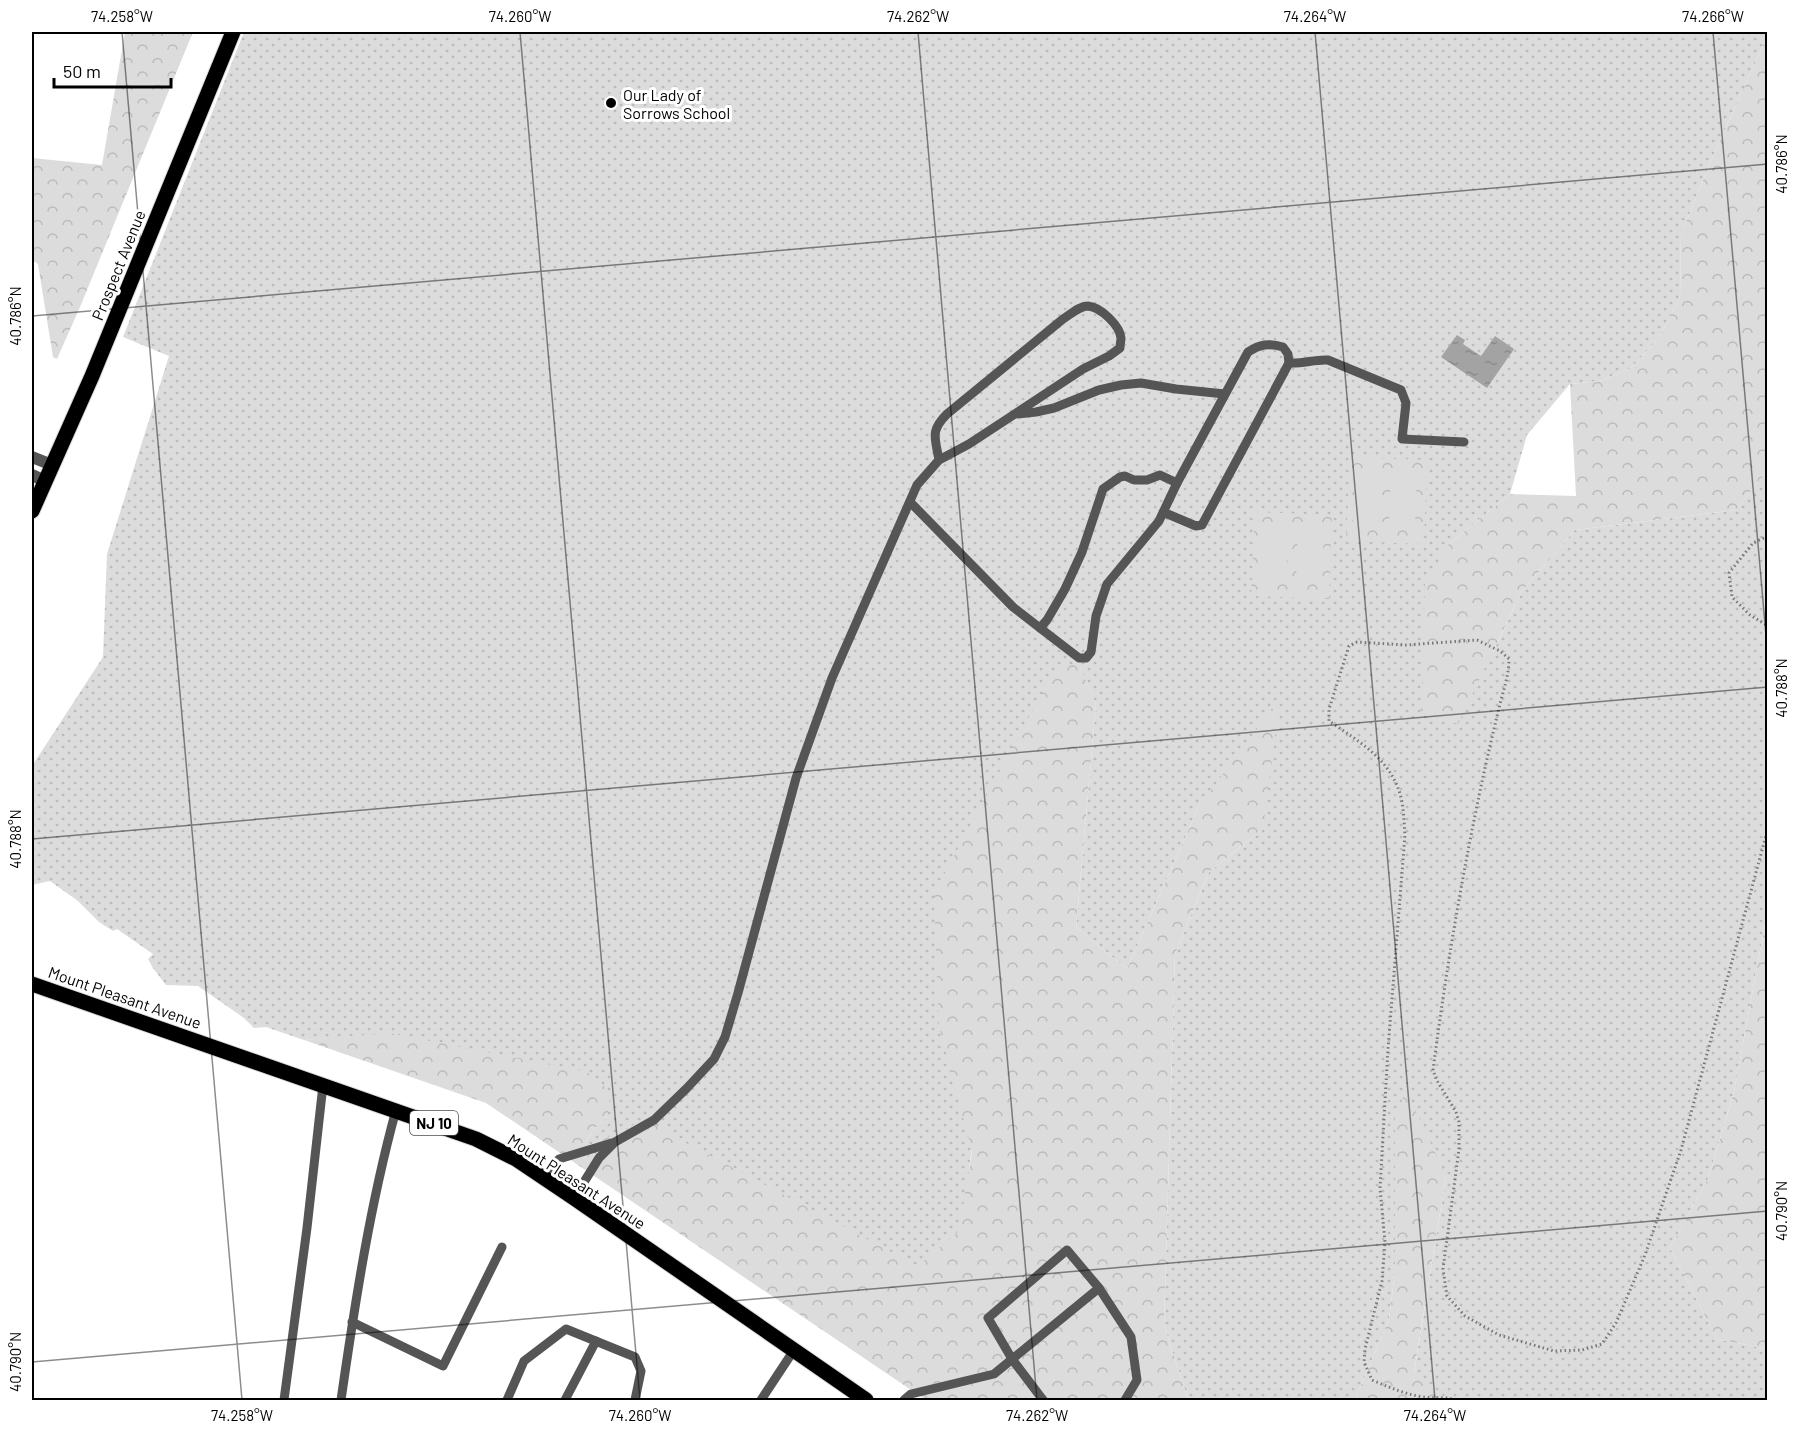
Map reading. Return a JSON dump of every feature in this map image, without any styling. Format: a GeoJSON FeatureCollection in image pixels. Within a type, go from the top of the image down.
{"type":"FeatureCollection","features":[{"type":"Feature","properties":{"kind":"main road","name":"Prospect Avenue"},"geometry":{"type":"LineString","coordinates":[[32,511],[38,478],[52,465],[92,376],[233,32]]}},
{"type":"Feature","properties":{"kind":"main road","name":"Mount Pleasant Avenue"},"geometry":{"type":"LineString","coordinates":[[32,984],[476,1139],[516,1159],[866,1401]]}},
{"type":"Feature","properties":{"kind":"street"},"geometry":{"type":"LineString","coordinates":[[32,457],[52,465]]}},
{"type":"Feature","properties":{"kind":"lane"},"geometry":{"type":"LineString","coordinates":[[542,1177],[559,1158],[615,1142],[654,1120],[714,1059],[725,1036],[796,778],[832,678],[917,485],[939,460],[969,444],[1083,369],[1120,348],[1121,336],[1117,327],[1101,312],[1088,306],[1076,310],[937,424],[935,438],[939,460]]}},
{"type":"Feature","properties":{"kind":"lane"},"geometry":{"type":"LineString","coordinates":[[910,502],[1013,607],[1079,658],[1086,658],[1091,652],[1096,616],[1107,584],[1159,521],[1163,512],[1177,483],[1248,352],[1270,343],[1283,347],[1288,354],[1289,363],[1202,525],[1196,526],[1163,512]]}},
{"type":"Feature","properties":{"kind":"lane"},"geometry":{"type":"LineString","coordinates":[[1289,363],[1328,360],[1401,390],[1406,403],[1402,439],[1464,442]]}},
{"type":"Feature","properties":{"kind":"lane"},"geometry":{"type":"LineString","coordinates":[[1016,414],[1054,408],[1099,390],[1141,383],[1225,394]]}},
{"type":"Feature","properties":{"kind":"lane"},"geometry":{"type":"LineString","coordinates":[[1040,628],[1065,589],[1082,552],[1103,489],[1125,476],[1134,480],[1147,480],[1160,475],[1177,483]]}},
{"type":"Feature","properties":{"kind":"lane"},"geometry":{"type":"LineString","coordinates":[[284,1401],[323,1085]]}},
{"type":"Feature","properties":{"kind":"lane"},"geometry":{"type":"LineString","coordinates":[[341,1401],[352,1322],[381,1163],[396,1110]]}},
{"type":"Feature","properties":{"kind":"lane"},"geometry":{"type":"LineString","coordinates":[[574,1198],[599,1158],[615,1142]]}},
{"type":"Feature","properties":{"kind":"lane"},"geometry":{"type":"LineString","coordinates":[[352,1322],[443,1366],[502,1247]]}},
{"type":"Feature","properties":{"kind":"lane"},"geometry":{"type":"LineString","coordinates":[[1043,1401],[1012,1359],[988,1318],[1067,1250],[1099,1288],[1131,1336],[1137,1380],[1125,1401]]}},
{"type":"Feature","properties":{"kind":"lane"},"geometry":{"type":"LineString","coordinates":[[904,1401],[911,1394],[994,1374],[1099,1288]]}},
{"type":"Feature","properties":{"kind":"lane"},"geometry":{"type":"LineString","coordinates":[[507,1401],[524,1361],[566,1329],[635,1357],[642,1371],[635,1401]]}},
{"type":"Feature","properties":{"kind":"lane"},"geometry":{"type":"LineString","coordinates":[[565,1401],[596,1341]]}},
{"type":"Feature","properties":{"kind":"lane"},"geometry":{"type":"LineString","coordinates":[[761,1401],[794,1350]]}},
{"type":"Feature","properties":{"kind":"path"},"geometry":{"type":"LineString","coordinates":[[1767,536],[1753,543],[1729,573],[1732,597],[1750,615],[1767,626]]}},
{"type":"Feature","properties":{"kind":"path"},"geometry":{"type":"LineString","coordinates":[[1456,1401],[1450,1398],[1425,1398],[1400,1392],[1372,1380],[1364,1362],[1365,1349],[1382,1281],[1385,1242],[1380,1176],[1405,835],[1402,801],[1392,774],[1377,755],[1329,721],[1329,709],[1349,646],[1357,642],[1406,645],[1477,640],[1500,651],[1509,659],[1509,674],[1488,753],[1464,871],[1433,1070],[1459,1122],[1459,1149],[1443,1269],[1447,1296],[1465,1316],[1499,1335],[1554,1351],[1582,1350],[1602,1344],[1616,1323],[1645,1255],[1681,1150],[1767,828]]}},
{"type":"Feature","properties":{"kind":"green space"},"geometry":{"type":"Polygon","coordinates":[[[125,32],[193,32],[57,359],[53,357],[38,264],[32,260],[32,158],[102,165],[125,32]]]}},
{"type":"Feature","properties":{"kind":"green space"},"geometry":{"type":"Polygon","coordinates":[[[244,32],[1767,32],[1767,37],[1716,149],[1681,234],[1680,297],[1659,338],[1631,368],[1600,381],[1570,384],[1527,435],[1510,494],[1448,545],[1493,652],[1522,591],[1575,530],[1736,510],[1767,470],[1767,913],[1734,1092],[1708,1179],[1670,1248],[1717,1339],[1767,1349],[1767,1400],[1448,1400],[1414,1373],[1446,1176],[1395,1119],[1395,1272],[1389,1319],[1355,1400],[1188,1400],[1164,1325],[1175,954],[1209,872],[1263,829],[1199,806],[1127,969],[1076,927],[1096,704],[1078,663],[1053,674],[969,1167],[984,1204],[933,1279],[622,1133],[589,1145],[585,1143],[593,1130],[607,1116],[334,1038],[304,1040],[266,1027],[254,1028],[244,1018],[198,986],[166,985],[148,959],[153,954],[117,929],[113,931],[99,922],[78,901],[50,881],[32,885],[32,766],[103,657],[107,554],[169,356],[123,337],[244,32]]]}},
{"type":"Feature","properties":{"kind":"green space"},"geometry":{"type":"Polygon","coordinates":[[[1767,37],[1767,470],[1736,510],[1575,530],[1522,591],[1458,724],[1421,713],[1425,582],[1448,545],[1510,494],[1576,496],[1570,384],[1600,381],[1631,368],[1659,338],[1680,297],[1681,234],[1716,149],[1767,37]]]}},
{"type":"Feature","properties":{"kind":"green space"},"geometry":{"type":"Polygon","coordinates":[[[1350,457],[1427,460],[1424,544],[1346,541],[1350,457]]]}},
{"type":"Feature","properties":{"kind":"green space"},"geometry":{"type":"Polygon","coordinates":[[[1355,471],[1381,472],[1379,528],[1353,527],[1355,471]]]}},
{"type":"Feature","properties":{"kind":"green space"},"geometry":{"type":"Polygon","coordinates":[[[1391,471],[1417,472],[1415,528],[1389,527],[1391,471]]]}},
{"type":"Feature","properties":{"kind":"green space"},"geometry":{"type":"Polygon","coordinates":[[[1255,512],[1332,515],[1329,599],[1251,596],[1255,512]]]}},
{"type":"Feature","properties":{"kind":"green space"},"geometry":{"type":"Polygon","coordinates":[[[1262,526],[1288,526],[1286,582],[1260,581],[1262,526]]]}},
{"type":"Feature","properties":{"kind":"green space"},"geometry":{"type":"Polygon","coordinates":[[[1298,526],[1324,527],[1322,583],[1296,581],[1298,526]]]}},
{"type":"Feature","properties":{"kind":"green space"},"geometry":{"type":"Polygon","coordinates":[[[1078,662],[1096,704],[1076,927],[1127,969],[1199,806],[1280,698],[1263,829],[1209,872],[1175,954],[1164,1325],[1188,1400],[926,1400],[486,1103],[304,1040],[390,1033],[587,1072],[607,1089],[610,1104],[607,1116],[593,1130],[585,1143],[590,1145],[645,1118],[673,1136],[918,1266],[959,1231],[972,1151],[939,1027],[934,893],[1053,672],[1078,662]]]}},
{"type":"Feature","properties":{"kind":"green space"},"geometry":{"type":"Polygon","coordinates":[[[1767,913],[1768,1349],[1717,1339],[1670,1248],[1708,1179],[1734,1092],[1767,913]]]}},
{"type":"Feature","properties":{"kind":"green space"},"geometry":{"type":"Polygon","coordinates":[[[1406,1090],[1446,1176],[1414,1372],[1448,1400],[1355,1400],[1389,1319],[1395,1272],[1395,1119],[1406,1090]]]}},
{"type":"Feature","properties":{"kind":"water"},"geometry":{"type":"Polygon","coordinates":[[[1457,335],[1465,340],[1463,344],[1481,356],[1495,336],[1514,349],[1487,388],[1441,357],[1457,335]]]}},
{"type":"Feature","properties":{"kind":"place","name":"Our Lady of Sorrows School"},"geometry":{"type":"Point","coordinates":[611,103]}}]}
